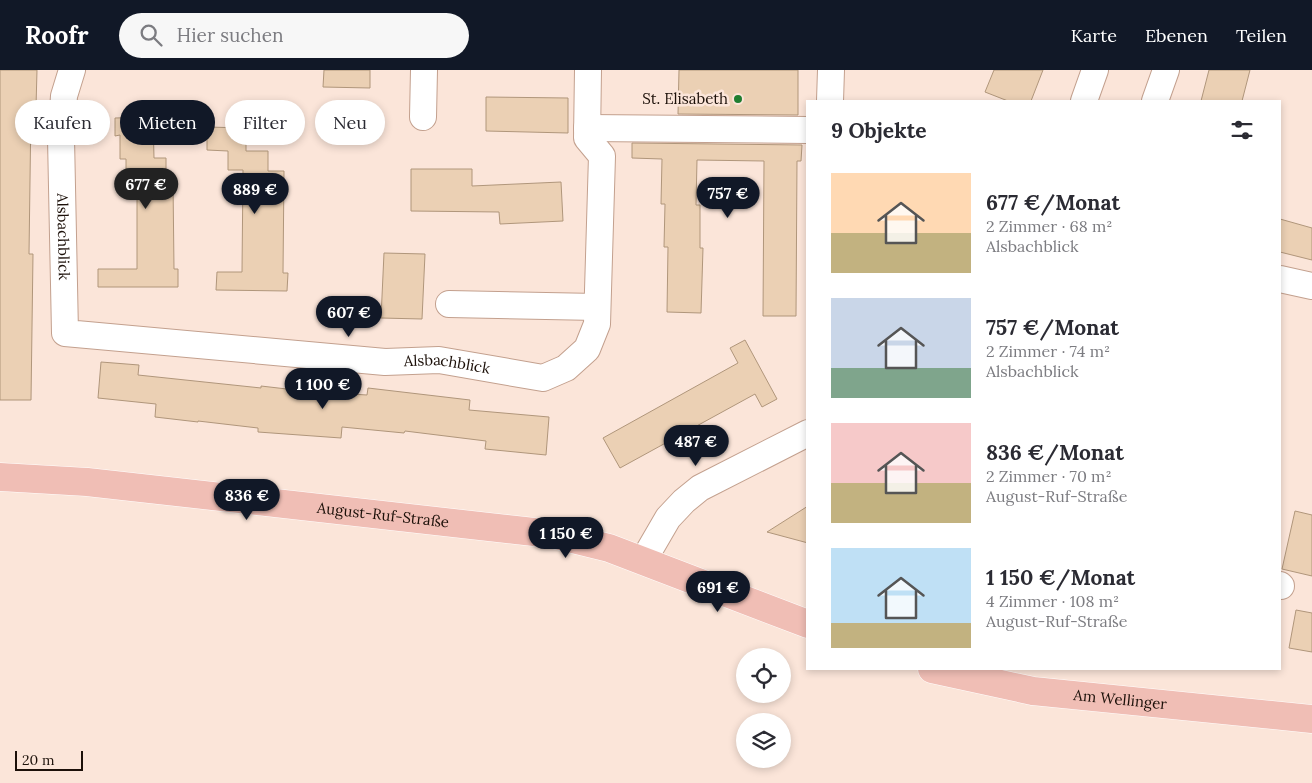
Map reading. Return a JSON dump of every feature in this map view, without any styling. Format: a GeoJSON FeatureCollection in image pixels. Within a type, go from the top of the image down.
{"type":"FeatureCollection","features":[{"type":"Feature","properties":{"kind":"main road","name":"August-Ruf-Straße"},"geometry":{"type":"LineString","coordinates":[[0,478],[88,482],[552,534],[609,548],[643,561]]}},
{"type":"Feature","properties":{"kind":"main road"},"geometry":{"type":"LineString","coordinates":[[643,561],[806,623]]}},
{"type":"Feature","properties":{"kind":"main road","name":"Am Wellinger"},"geometry":{"type":"LineString","coordinates":[[936,670],[1033,692],[1312,719]]}},
{"type":"Feature","properties":{"kind":"street","name":"Alsbachblick"},"geometry":{"type":"LineString","coordinates":[[72,70],[64,96],[61,138],[65,333],[385,362],[439,360],[543,378],[566,368],[587,349],[597,324],[602,156],[587,138],[588,70]]}},
{"type":"Feature","properties":{"kind":"street"},"geometry":{"type":"LineString","coordinates":[[423,116],[424,70]]}},
{"type":"Feature","properties":{"kind":"street"},"geometry":{"type":"LineString","coordinates":[[830,100],[831,70]]}},
{"type":"Feature","properties":{"kind":"street"},"geometry":{"type":"LineString","coordinates":[[1084,100],[1095,70]]}},
{"type":"Feature","properties":{"kind":"street"},"geometry":{"type":"LineString","coordinates":[[1155,100],[1166,70]]}},
{"type":"Feature","properties":{"kind":"street"},"geometry":{"type":"LineString","coordinates":[[587,128],[806,130]]}},
{"type":"Feature","properties":{"kind":"street"},"geometry":{"type":"LineString","coordinates":[[1281,279],[1312,286]]}},
{"type":"Feature","properties":{"kind":"street"},"geometry":{"type":"LineString","coordinates":[[449,304],[597,307]]}},
{"type":"Feature","properties":{"kind":"street"},"geometry":{"type":"LineString","coordinates":[[643,561],[668,518],[700,488],[806,434]]}},
{"type":"Feature","properties":{"kind":"building"},"geometry":{"type":"Polygon","coordinates":[[[0,70],[37,70],[36,100],[15,100],[15,145],[30,145],[29,254],[33,254],[31,400],[0,400],[0,70]]]}},
{"type":"Feature","properties":{"kind":"building"},"geometry":{"type":"Polygon","coordinates":[[[324,70],[370,70],[370,88],[323,87],[324,70]]]}},
{"type":"Feature","properties":{"kind":"building","name":"St. Elisabeth"},"geometry":{"type":"Polygon","coordinates":[[[679,70],[798,70],[798,115],[678,114],[679,70]]]}},
{"type":"Feature","properties":{"kind":"building"},"geometry":{"type":"Polygon","coordinates":[[[994,70],[1043,70],[1031,100],[1005,100],[985,92],[994,70]]]}},
{"type":"Feature","properties":{"kind":"building"},"geometry":{"type":"Polygon","coordinates":[[[1209,70],[1250,70],[1242,100],[1201,100],[1209,70]]]}},
{"type":"Feature","properties":{"kind":"building"},"geometry":{"type":"Polygon","coordinates":[[[486,97],[568,98],[568,133],[486,131],[486,97]]]}},
{"type":"Feature","properties":{"kind":"building"},"geometry":{"type":"Polygon","coordinates":[[[115,118],[120,118],[120,135],[115,136],[115,118]]]}},
{"type":"Feature","properties":{"kind":"building"},"geometry":{"type":"Polygon","coordinates":[[[215,127],[225,127],[225,145],[246,145],[246,151],[268,151],[268,171],[284,171],[283,273],[288,273],[287,291],[216,290],[217,272],[242,272],[243,170],[228,170],[228,151],[207,150],[207,145],[215,145],[215,127]]]}},
{"type":"Feature","properties":{"kind":"building"},"geometry":{"type":"Polygon","coordinates":[[[632,143],[802,145],[801,161],[797,161],[796,316],[763,316],[764,161],[697,160],[696,205],[700,205],[700,248],[703,248],[701,313],[667,312],[668,247],[664,247],[665,204],[661,204],[662,159],[632,158],[632,143]]]}},
{"type":"Feature","properties":{"kind":"building"},"geometry":{"type":"Polygon","coordinates":[[[120,145],[154,145],[154,158],[166,158],[166,183],[173,182],[174,269],[178,269],[178,287],[98,287],[98,269],[137,269],[137,183],[126,183],[126,159],[120,159],[120,145]]]}},
{"type":"Feature","properties":{"kind":"building"},"geometry":{"type":"Polygon","coordinates":[[[411,169],[472,169],[472,186],[561,182],[563,221],[500,224],[499,212],[411,211],[411,169]]]}},
{"type":"Feature","properties":{"kind":"building"},"geometry":{"type":"Polygon","coordinates":[[[1281,219],[1312,228],[1312,260],[1281,252],[1281,219]]]}},
{"type":"Feature","properties":{"kind":"building"},"geometry":{"type":"Polygon","coordinates":[[[384,253],[425,254],[422,319],[381,318],[384,253]]]}},
{"type":"Feature","properties":{"kind":"building"},"geometry":{"type":"Polygon","coordinates":[[[745,340],[777,399],[762,407],[755,394],[620,468],[603,438],[738,363],[730,348],[745,340]]]}},
{"type":"Feature","properties":{"kind":"building"},"geometry":{"type":"Polygon","coordinates":[[[101,362],[139,365],[138,375],[261,388],[261,386],[367,395],[368,388],[470,400],[469,410],[549,417],[546,455],[485,449],[486,441],[405,431],[404,433],[342,427],[341,438],[258,432],[258,428],[155,417],[156,404],[98,398],[101,362]]]}},
{"type":"Feature","properties":{"kind":"building"},"geometry":{"type":"Polygon","coordinates":[[[806,507],[806,542],[767,532],[806,507]]]}},
{"type":"Feature","properties":{"kind":"building"},"geometry":{"type":"Polygon","coordinates":[[[1295,511],[1312,515],[1312,576],[1282,569],[1295,511]]]}},
{"type":"Feature","properties":{"kind":"building"},"geometry":{"type":"Polygon","coordinates":[[[1296,610],[1312,613],[1312,652],[1289,648],[1296,610]]]}},
{"type":"Feature","properties":{"kind":"place","name":"St. Elisabeth"},"geometry":{"type":"Point","coordinates":[738,99]}}]}
